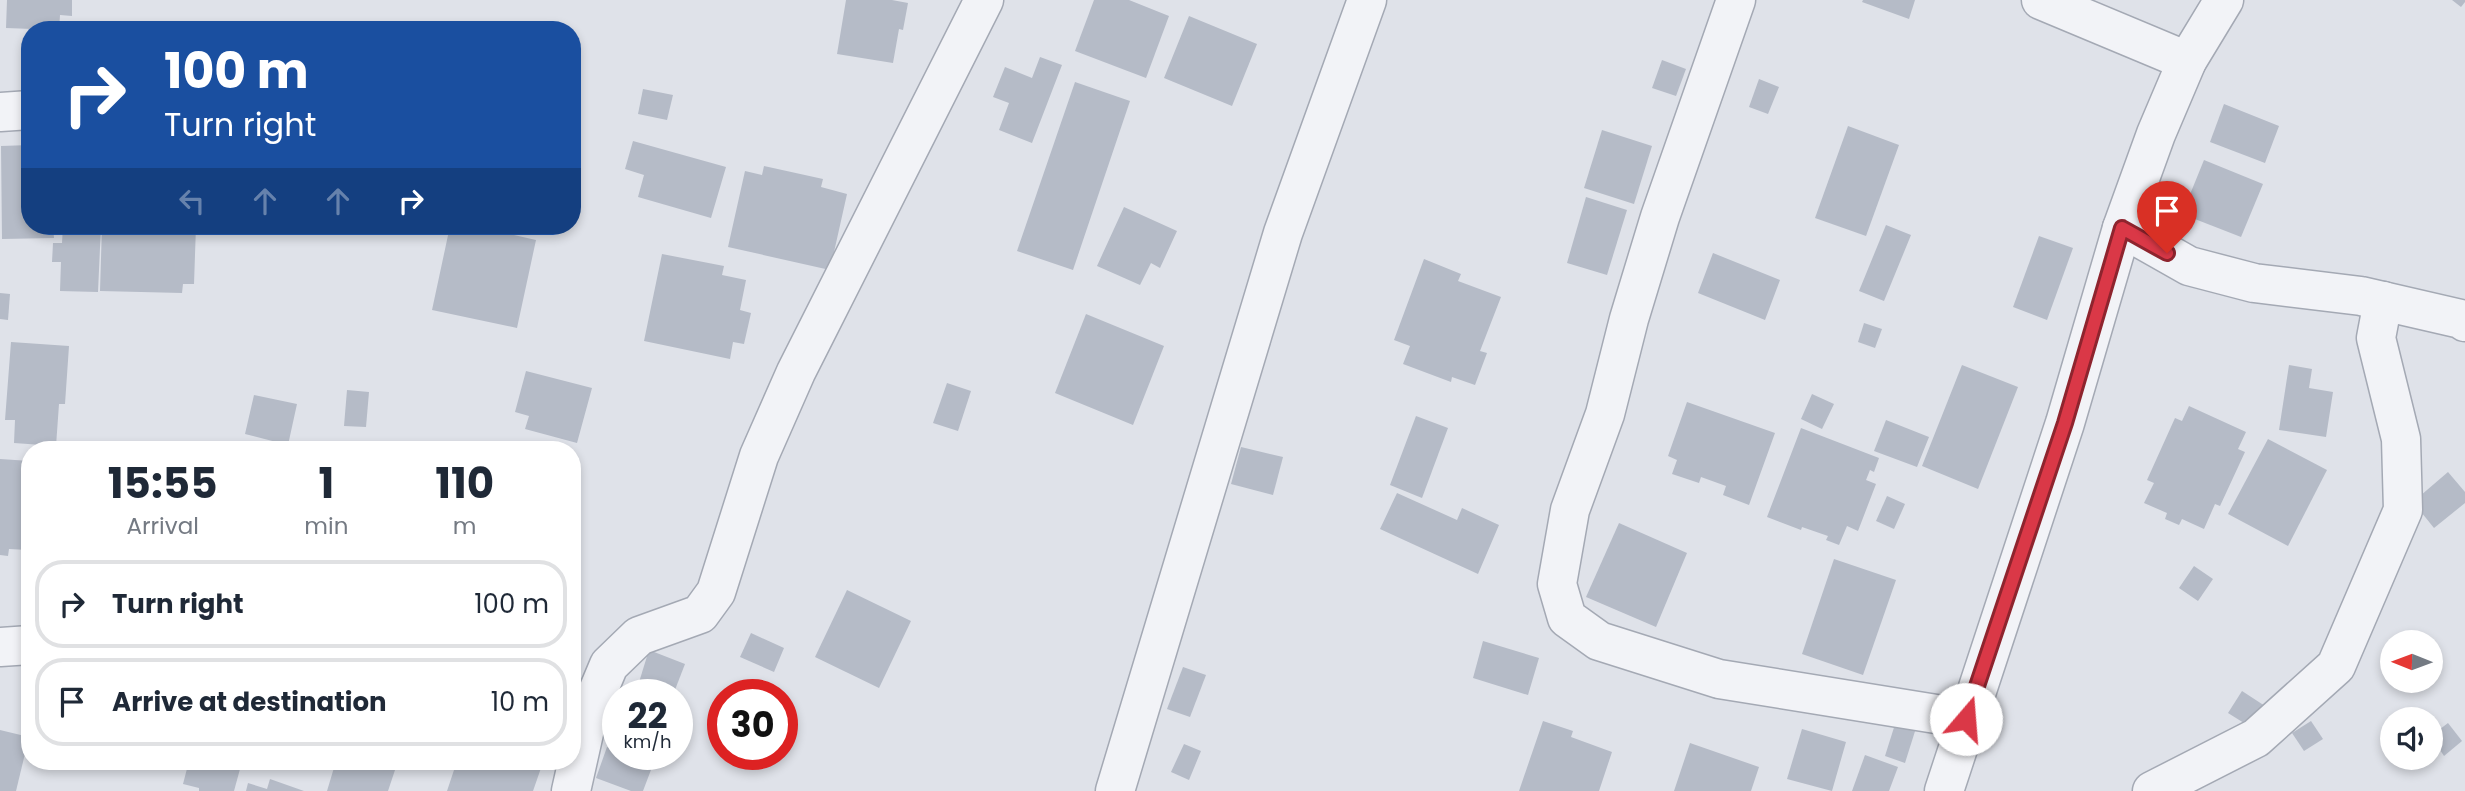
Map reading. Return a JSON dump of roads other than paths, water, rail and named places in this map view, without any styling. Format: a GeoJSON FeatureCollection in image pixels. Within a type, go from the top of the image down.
{"type":"FeatureCollection","features":[{"type":"Feature","properties":{"kind":"street"},"geometry":{"type":"LineString","coordinates":[[581,745],[588,715],[609,665],[639,636],[700,614],[716,592],[759,456],[796,372],[985,0]]}},
{"type":"Feature","properties":{"kind":"street"},"geometry":{"type":"LineString","coordinates":[[1115,791],[1283,233],[1367,0]]}},
{"type":"Feature","properties":{"kind":"street"},"geometry":{"type":"LineString","coordinates":[[1735,0],[1660,217],[1629,319],[1605,414],[1570,510],[1557,584],[1567,618],[1599,641],[1720,678],[1966,719]]}},
{"type":"Feature","properties":{"kind":"street"},"geometry":{"type":"LineString","coordinates":[[2040,0],[2187,61]]}},
{"type":"Feature","properties":{"kind":"street"},"geometry":{"type":"LineString","coordinates":[[1944,791],[2065,423],[2122,228],[2155,134],[2187,61],[2224,0]]}},
{"type":"Feature","properties":{"kind":"street"},"geometry":{"type":"LineString","coordinates":[[0,113],[21,111]]}},
{"type":"Feature","properties":{"kind":"street"},"geometry":{"type":"LineString","coordinates":[[2122,228],[2189,266],[2254,283],[2361,296],[2465,322]]}},
{"type":"Feature","properties":{"kind":"street"},"geometry":{"type":"LineString","coordinates":[[2152,791],[2256,738],[2336,666],[2403,510],[2401,439],[2376,338],[2383,301]]}},
{"type":"Feature","properties":{"kind":"street"},"geometry":{"type":"LineString","coordinates":[[0,647],[21,646]]}},
{"type":"Feature","properties":{"kind":"street"},"geometry":{"type":"LineString","coordinates":[[570,791],[575,770]]}}]}
